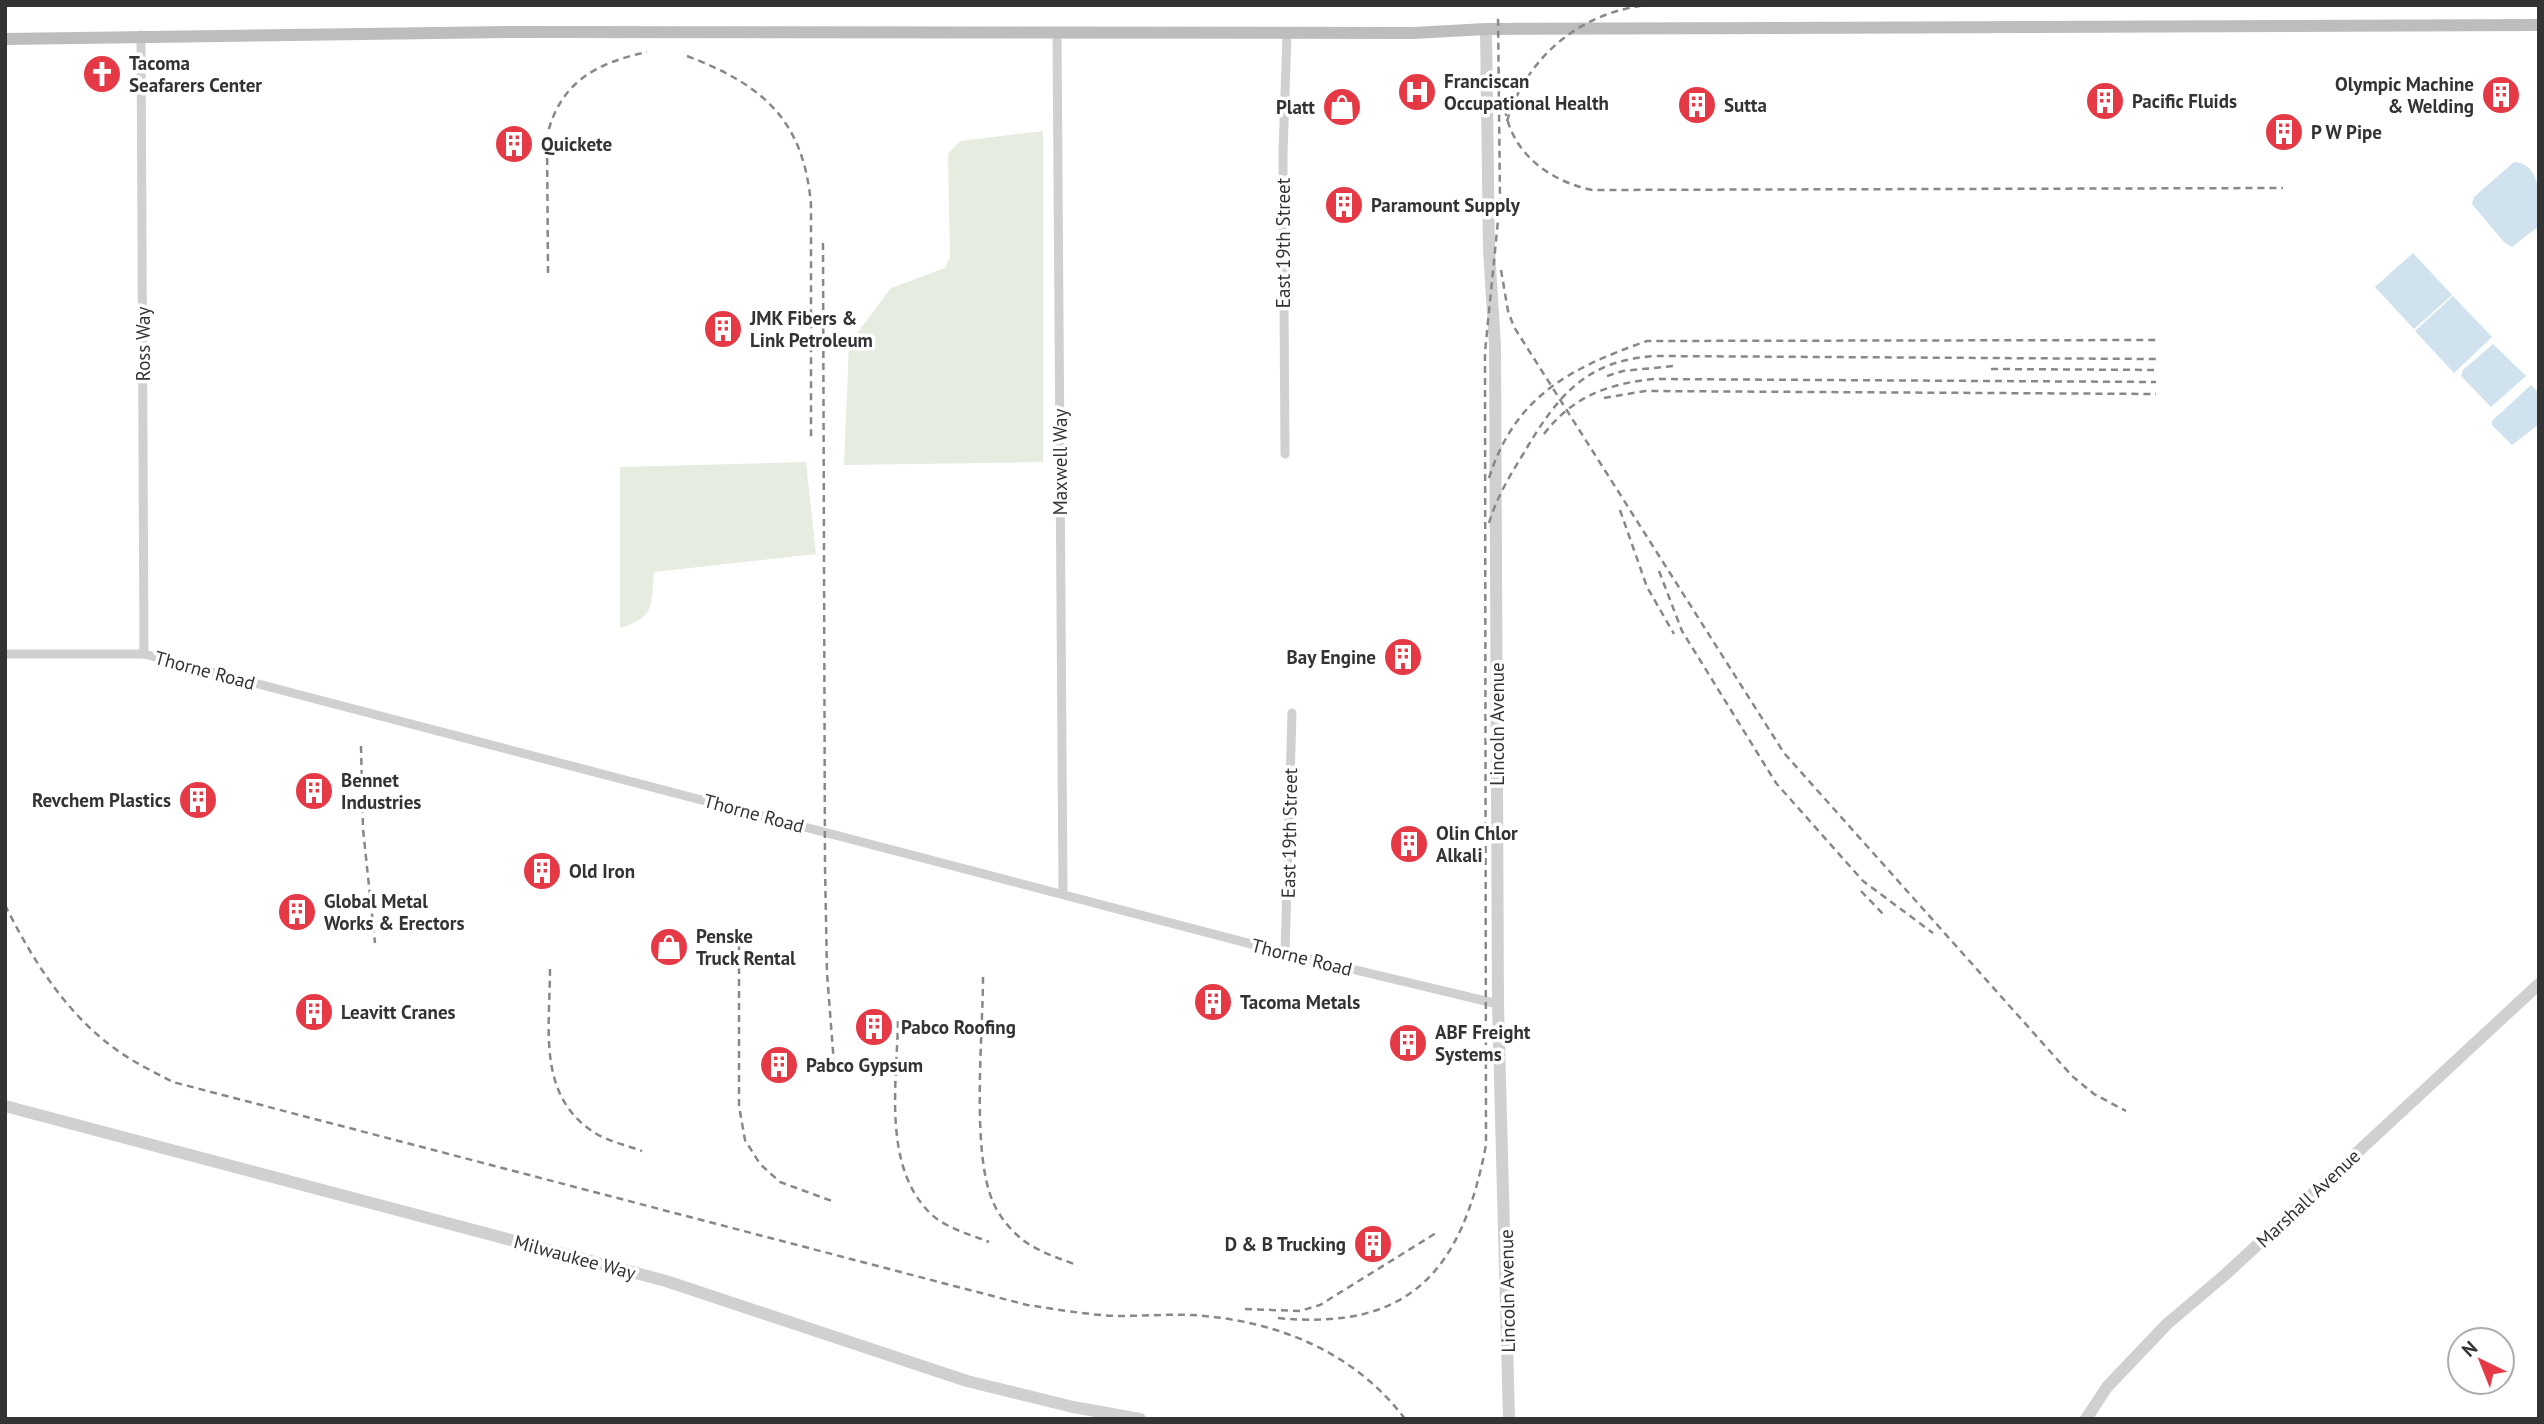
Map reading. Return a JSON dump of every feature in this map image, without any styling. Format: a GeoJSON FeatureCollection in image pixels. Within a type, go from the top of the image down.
{"type":"FeatureCollection","features":[{"type":"Feature","properties":{"kind":"main road"},"geometry":{"type":"LineString","coordinates":[[5,39],[141,35],[1413,33],[1486,29],[2539,25]]}},
{"type":"Feature","properties":{"kind":"street","name":"Lincoln Avenue"},"geometry":{"type":"LineString","coordinates":[[1486,29],[1489,250],[1495,345],[1498,1004],[1509,1419]]}},
{"type":"Feature","properties":{"kind":"street","name":"Maxwell Way"},"geometry":{"type":"LineString","coordinates":[[1056,32],[1063,892]]}},
{"type":"Feature","properties":{"kind":"street","name":"East 19th Street"},"geometry":{"type":"LineString","coordinates":[[1285,454],[1283,154],[1287,33]]}},
{"type":"Feature","properties":{"kind":"street","name":"Ross Way"},"geometry":{"type":"LineString","coordinates":[[141,35],[144,654]]}},
{"type":"Feature","properties":{"kind":"street","name":"Thorne Road"},"geometry":{"type":"LineString","coordinates":[[5,654],[144,654],[1063,892],[1285,953],[1498,1004]]}},
{"type":"Feature","properties":{"kind":"street","name":"East 19th Street"},"geometry":{"type":"LineString","coordinates":[[1285,953],[1292,713]]}},
{"type":"Feature","properties":{"kind":"street","name":"Marshall Avenue"},"geometry":{"type":"LineString","coordinates":[[2086,1419],[2107,1387],[2166,1324],[2226,1274],[2539,984]]}},
{"type":"Feature","properties":{"kind":"street","name":"Milwaukee Way"},"geometry":{"type":"LineString","coordinates":[[5,1106],[666,1281],[967,1381],[1073,1407],[1140,1419]]}},
{"type":"Feature","properties":{"kind":"shaded area"},"geometry":{"type":"Polygon","coordinates":[[[1043,131],[1043,462],[844,465],[849,344],[891,288],[945,268],[950,257],[948,154],[960,141],[1043,131]]]}},
{"type":"Feature","properties":{"kind":"shaded area"},"geometry":{"type":"Polygon","coordinates":[[[806,462],[816,554],[654,572],[651,601],[646,614],[632,624],[620,628],[620,467],[806,462]]]}},
{"type":"Feature","properties":{"kind":"water"},"geometry":{"type":"Polygon","coordinates":[[[2514,162],[2524,164],[2535,178],[2539,197],[2539,226],[2512,247],[2504,242],[2472,204],[2474,197],[2514,162]]]}},
{"type":"Feature","properties":{"kind":"water"},"geometry":{"type":"Polygon","coordinates":[[[2413,253],[2452,295],[2414,329],[2375,287],[2413,253]]]}},
{"type":"Feature","properties":{"kind":"water"},"geometry":{"type":"Polygon","coordinates":[[[2453,296],[2492,337],[2454,373],[2415,331],[2453,296]]]}},
{"type":"Feature","properties":{"kind":"water"},"geometry":{"type":"Polygon","coordinates":[[[2493,344],[2526,376],[2491,407],[2461,376],[2463,370],[2493,344]]]}},
{"type":"Feature","properties":{"kind":"water"},"geometry":{"type":"Polygon","coordinates":[[[2531,385],[2539,393],[2539,424],[2512,445],[2492,425],[2492,421],[2531,385]]]}},
{"type":"Feature","properties":{"kind":"railway"},"geometry":{"type":"LineString","coordinates":[[1507,121],[1528,76],[1560,41],[1601,17],[1624,9],[1649,5]]}},
{"type":"Feature","properties":{"kind":"railway"},"geometry":{"type":"LineString","coordinates":[[1278,1318],[1324,1319],[1363,1314],[1396,1302],[1423,1283],[1445,1258],[1462,1227],[1476,1189],[1486,1145],[1485,352],[1500,200],[1498,14]]}},
{"type":"Feature","properties":{"kind":"railway"},"geometry":{"type":"LineString","coordinates":[[548,273],[547,136],[553,117],[571,89],[596,69],[647,52]]}},
{"type":"Feature","properties":{"kind":"railway"},"geometry":{"type":"LineString","coordinates":[[687,56],[714,67],[758,93],[789,128],[799,150],[807,175],[811,205],[811,438]]}},
{"type":"Feature","properties":{"kind":"railway"},"geometry":{"type":"LineString","coordinates":[[1505,109],[1516,139],[1535,163],[1562,180],[1592,190],[2283,188]]}},
{"type":"Feature","properties":{"kind":"railway"},"geometry":{"type":"LineString","coordinates":[[823,243],[825,866],[827,973],[834,1064]]}},
{"type":"Feature","properties":{"kind":"railway"},"geometry":{"type":"LineString","coordinates":[[1501,270],[1508,311],[1514,327],[1784,753],[2072,1076],[2094,1094],[2126,1111]]}},
{"type":"Feature","properties":{"kind":"railway"},"geometry":{"type":"LineString","coordinates":[[1489,478],[1500,450],[1514,426],[1530,406],[1549,389],[1593,362],[1647,341],[2157,340]]}},
{"type":"Feature","properties":{"kind":"railway"},"geometry":{"type":"LineString","coordinates":[[1489,523],[1512,472],[1560,400],[1591,374],[1609,365],[1631,359],[1656,356],[2157,359]]}},
{"type":"Feature","properties":{"kind":"railway"},"geometry":{"type":"LineString","coordinates":[[1607,376],[1623,371],[1673,366]]}},
{"type":"Feature","properties":{"kind":"railway"},"geometry":{"type":"LineString","coordinates":[[1991,369],[2157,370]]}},
{"type":"Feature","properties":{"kind":"railway"},"geometry":{"type":"LineString","coordinates":[[1544,434],[1566,410],[1592,394],[1620,384],[1653,379],[2156,382]]}},
{"type":"Feature","properties":{"kind":"railway"},"geometry":{"type":"LineString","coordinates":[[1604,398],[1645,391],[2156,394]]}},
{"type":"Feature","properties":{"kind":"railway"},"geometry":{"type":"LineString","coordinates":[[1620,510],[1647,587],[1674,634]]}},
{"type":"Feature","properties":{"kind":"railway"},"geometry":{"type":"LineString","coordinates":[[1659,571],[1682,631],[1776,783],[1863,881],[1933,933]]}},
{"type":"Feature","properties":{"kind":"railway"},"geometry":{"type":"LineString","coordinates":[[361,746],[363,829],[375,943]]}},
{"type":"Feature","properties":{"kind":"railway"},"geometry":{"type":"LineString","coordinates":[[1861,891],[1883,914]]}},
{"type":"Feature","properties":{"kind":"railway"},"geometry":{"type":"LineString","coordinates":[[5,905],[40,967],[84,1023],[121,1053],[173,1082],[1027,1305],[1117,1316],[1192,1315],[1253,1324],[1310,1343],[1337,1358],[1385,1395],[1405,1419]]}},
{"type":"Feature","properties":{"kind":"railway"},"geometry":{"type":"LineString","coordinates":[[739,931],[739,1106],[745,1140],[760,1164],[780,1182],[832,1201]]}},
{"type":"Feature","properties":{"kind":"railway"},"geometry":{"type":"LineString","coordinates":[[550,969],[550,1058],[562,1098],[574,1116],[592,1131],[642,1151]]}},
{"type":"Feature","properties":{"kind":"railway"},"geometry":{"type":"LineString","coordinates":[[983,977],[980,1124],[986,1180],[993,1202],[1006,1223],[1023,1240],[1077,1265]]}},
{"type":"Feature","properties":{"kind":"railway"},"geometry":{"type":"LineString","coordinates":[[898,1021],[896,1123],[905,1173],[915,1195],[937,1219],[989,1242]]}},
{"type":"Feature","properties":{"kind":"railway"},"geometry":{"type":"LineString","coordinates":[[1245,1309],[1300,1311],[1320,1305],[1436,1233]]}},
{"type":"Feature","properties":{"kind":"place","name":"Tacoma Seafarers Center"},"geometry":{"type":"Point","coordinates":[102,74]}},
{"type":"Feature","properties":{"kind":"place","name":"Franciscan Occupational Health"},"geometry":{"type":"Point","coordinates":[1417,92]}},
{"type":"Feature","properties":{"kind":"place","name":"Olympic Machine & Welding"},"geometry":{"type":"Point","coordinates":[2501,95]}},
{"type":"Feature","properties":{"kind":"place","name":"Pacific Fluids"},"geometry":{"type":"Point","coordinates":[2105,101]}},
{"type":"Feature","properties":{"kind":"place","name":"Sutta"},"geometry":{"type":"Point","coordinates":[1697,105]}},
{"type":"Feature","properties":{"kind":"place","name":"Platt"},"geometry":{"type":"Point","coordinates":[1342,107]}},
{"type":"Feature","properties":{"kind":"place","name":"P W Pipe"},"geometry":{"type":"Point","coordinates":[2284,132]}},
{"type":"Feature","properties":{"kind":"place","name":"Quickete"},"geometry":{"type":"Point","coordinates":[514,144]}},
{"type":"Feature","properties":{"kind":"place","name":"Paramount Supply"},"geometry":{"type":"Point","coordinates":[1344,205]}},
{"type":"Feature","properties":{"kind":"place","name":"JMK Fibers & Link Petroleum"},"geometry":{"type":"Point","coordinates":[723,329]}},
{"type":"Feature","properties":{"kind":"place","name":"Bay Engine"},"geometry":{"type":"Point","coordinates":[1403,657]}},
{"type":"Feature","properties":{"kind":"place","name":"Bennet Industries"},"geometry":{"type":"Point","coordinates":[314,791]}},
{"type":"Feature","properties":{"kind":"place","name":"Revchem Plastics"},"geometry":{"type":"Point","coordinates":[198,800]}},
{"type":"Feature","properties":{"kind":"place","name":"Olin Chlor Alkali"},"geometry":{"type":"Point","coordinates":[1409,844]}},
{"type":"Feature","properties":{"kind":"place","name":"Old Iron"},"geometry":{"type":"Point","coordinates":[542,871]}},
{"type":"Feature","properties":{"kind":"place","name":"Global Metal Works & Erectors"},"geometry":{"type":"Point","coordinates":[297,912]}},
{"type":"Feature","properties":{"kind":"place","name":"Penske Truck Rental"},"geometry":{"type":"Point","coordinates":[669,947]}},
{"type":"Feature","properties":{"kind":"place","name":"Tacoma Metals"},"geometry":{"type":"Point","coordinates":[1213,1002]}},
{"type":"Feature","properties":{"kind":"place","name":"Leavitt Cranes"},"geometry":{"type":"Point","coordinates":[314,1012]}},
{"type":"Feature","properties":{"kind":"place","name":"Pabco Roofing"},"geometry":{"type":"Point","coordinates":[874,1027]}},
{"type":"Feature","properties":{"kind":"place","name":"ABF Freight Systems"},"geometry":{"type":"Point","coordinates":[1408,1043]}},
{"type":"Feature","properties":{"kind":"place","name":"Pabco Gypsum"},"geometry":{"type":"Point","coordinates":[779,1065]}},
{"type":"Feature","properties":{"kind":"place","name":"D & B Trucking"},"geometry":{"type":"Point","coordinates":[1373,1244]}}]}
